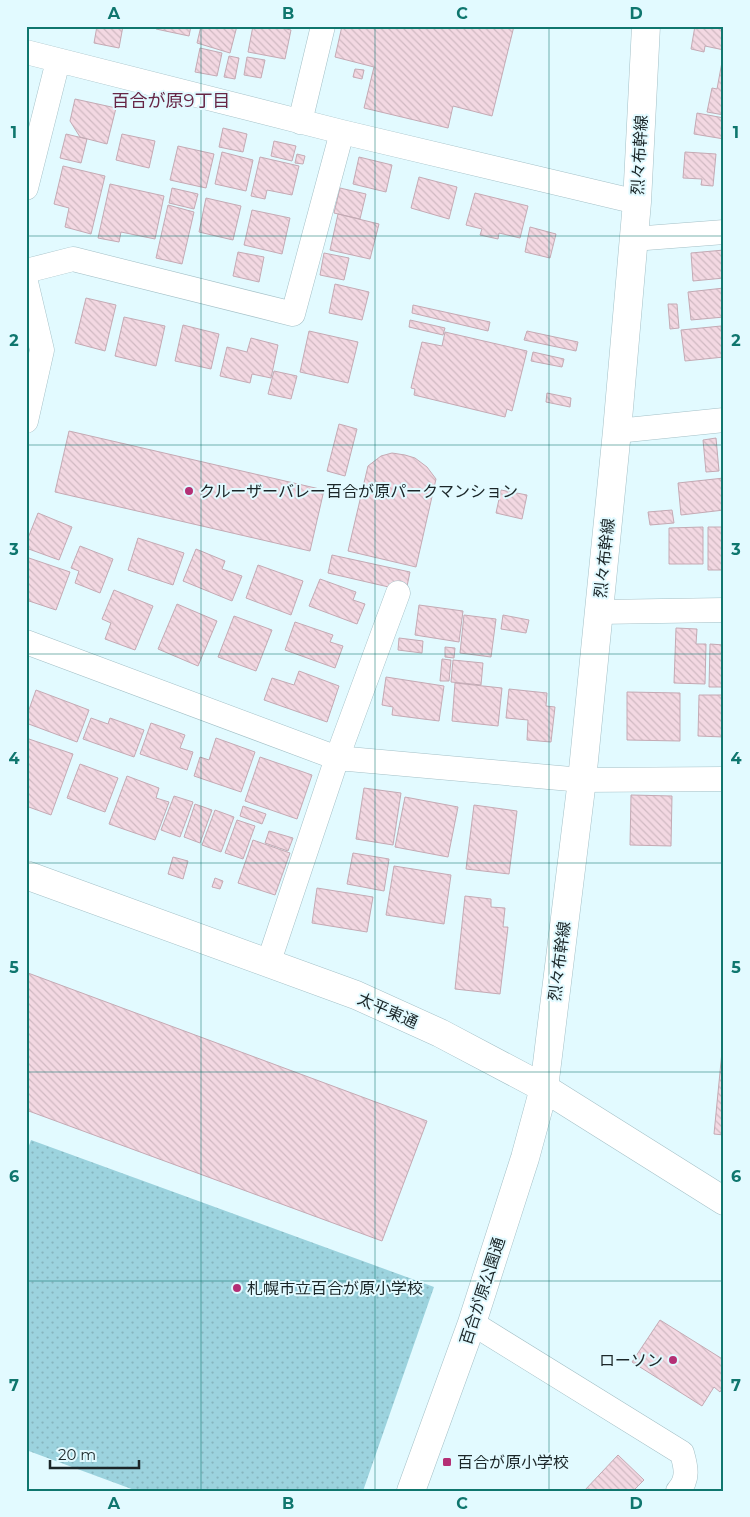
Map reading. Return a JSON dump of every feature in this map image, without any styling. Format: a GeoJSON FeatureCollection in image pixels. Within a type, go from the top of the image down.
{"type":"FeatureCollection","features":[{"type":"Feature","properties":{"kind":"street"},"geometry":{"type":"LineString","coordinates":[[300,122],[323,26]]}},
{"type":"Feature","properties":{"kind":"street","name":"烈々布幹線"},"geometry":{"type":"LineString","coordinates":[[544,1088],[582,780],[617,431],[636,202],[646,26]]}},
{"type":"Feature","properties":{"kind":"street"},"geometry":{"type":"LineString","coordinates":[[26,52],[300,122],[636,202]]}},
{"type":"Feature","properties":{"kind":"street"},"geometry":{"type":"LineString","coordinates":[[26,188],[58,61]]}},
{"type":"Feature","properties":{"kind":"street"},"geometry":{"type":"LineString","coordinates":[[26,271],[73,259],[293,314],[342,132]]}},
{"type":"Feature","properties":{"kind":"street"},"geometry":{"type":"LineString","coordinates":[[633,239],[724,232]]}},
{"type":"Feature","properties":{"kind":"street"},"geometry":{"type":"LineString","coordinates":[[26,282],[42,350],[26,421]]}},
{"type":"Feature","properties":{"kind":"street"},"geometry":{"type":"LineString","coordinates":[[617,431],[724,420]]}},
{"type":"Feature","properties":{"kind":"street"},"geometry":{"type":"LineString","coordinates":[[268,964],[336,758],[398,593]]}},
{"type":"Feature","properties":{"kind":"street"},"geometry":{"type":"LineString","coordinates":[[599,612],[724,610]]}},
{"type":"Feature","properties":{"kind":"street"},"geometry":{"type":"LineString","coordinates":[[26,642],[336,758],[582,780],[724,780]]}},
{"type":"Feature","properties":{"kind":"street","name":"太平東通"},"geometry":{"type":"LineString","coordinates":[[26,875],[356,995],[440,1033],[544,1088],[724,1202]]}},
{"type":"Feature","properties":{"kind":"street","name":"百合が原公園通"},"geometry":{"type":"LineString","coordinates":[[411,1491],[472,1323],[525,1158],[544,1088]]}},
{"type":"Feature","properties":{"kind":"street"},"geometry":{"type":"LineString","coordinates":[[472,1323],[682,1454],[687,1470],[682,1486],[678,1491]]}},
{"type":"Feature","properties":{"kind":"shaded area"},"geometry":{"type":"Polygon","coordinates":[[[31,1140],[434,1287],[363,1491],[137,1491],[26,1450],[26,1154],[31,1140]]]}},
{"type":"Feature","properties":{"kind":"building"},"geometry":{"type":"Polygon","coordinates":[[[97,26],[123,26],[119,48],[94,43],[97,26]]]}},
{"type":"Feature","properties":{"kind":"building"},"geometry":{"type":"Polygon","coordinates":[[[156,26],[191,26],[189,36],[156,29],[156,26]]]}},
{"type":"Feature","properties":{"kind":"building"},"geometry":{"type":"Polygon","coordinates":[[[201,26],[237,26],[230,53],[197,43],[201,26]]]}},
{"type":"Feature","properties":{"kind":"building"},"geometry":{"type":"Polygon","coordinates":[[[253,26],[274,26],[291,30],[285,59],[248,52],[253,26]]]}},
{"type":"Feature","properties":{"kind":"building"},"geometry":{"type":"Polygon","coordinates":[[[342,26],[514,26],[492,116],[453,106],[448,128],[364,108],[374,67],[335,57],[342,26]]]}},
{"type":"Feature","properties":{"kind":"building"},"geometry":{"type":"Polygon","coordinates":[[[695,26],[724,26],[724,50],[705,46],[704,52],[691,49],[695,26]]]}},
{"type":"Feature","properties":{"kind":"building"},"geometry":{"type":"Polygon","coordinates":[[[200,48],[222,53],[217,76],[195,72],[200,48]]]}},
{"type":"Feature","properties":{"kind":"building"},"geometry":{"type":"Polygon","coordinates":[[[724,51],[724,115],[707,112],[712,88],[717,89],[724,51]]]}},
{"type":"Feature","properties":{"kind":"building"},"geometry":{"type":"Polygon","coordinates":[[[229,56],[239,58],[235,79],[224,77],[229,56]]]}},
{"type":"Feature","properties":{"kind":"building"},"geometry":{"type":"Polygon","coordinates":[[[247,57],[265,60],[261,78],[244,75],[247,57]]]}},
{"type":"Feature","properties":{"kind":"building"},"geometry":{"type":"Polygon","coordinates":[[[355,69],[364,70],[362,79],[353,77],[355,69]]]}},
{"type":"Feature","properties":{"kind":"building"},"geometry":{"type":"Polygon","coordinates":[[[75,99],[116,108],[107,144],[80,137],[70,121],[75,99]]]}},
{"type":"Feature","properties":{"kind":"building"},"geometry":{"type":"Polygon","coordinates":[[[697,113],[724,118],[724,139],[694,134],[697,113]]]}},
{"type":"Feature","properties":{"kind":"building"},"geometry":{"type":"Polygon","coordinates":[[[223,128],[247,134],[243,152],[219,147],[223,128]]]}},
{"type":"Feature","properties":{"kind":"building"},"geometry":{"type":"Polygon","coordinates":[[[66,134],[87,139],[81,163],[60,158],[66,134]]]}},
{"type":"Feature","properties":{"kind":"building"},"geometry":{"type":"Polygon","coordinates":[[[122,134],[155,141],[149,168],[116,160],[122,134]]]}},
{"type":"Feature","properties":{"kind":"building"},"geometry":{"type":"Polygon","coordinates":[[[274,141],[296,146],[292,161],[271,156],[274,141]]]}},
{"type":"Feature","properties":{"kind":"building"},"geometry":{"type":"Polygon","coordinates":[[[178,146],[214,154],[206,188],[170,180],[178,146]]]}},
{"type":"Feature","properties":{"kind":"building"},"geometry":{"type":"Polygon","coordinates":[[[222,152],[253,160],[246,191],[215,184],[222,152]]]}},
{"type":"Feature","properties":{"kind":"building"},"geometry":{"type":"Polygon","coordinates":[[[685,152],[716,154],[713,186],[701,185],[702,179],[683,178],[685,152]]]}},
{"type":"Feature","properties":{"kind":"building"},"geometry":{"type":"Polygon","coordinates":[[[297,154],[305,156],[303,164],[295,163],[297,154]]]}},
{"type":"Feature","properties":{"kind":"building"},"geometry":{"type":"Polygon","coordinates":[[[260,157],[299,166],[292,195],[267,190],[265,199],[251,196],[260,157]]]}},
{"type":"Feature","properties":{"kind":"building"},"geometry":{"type":"Polygon","coordinates":[[[359,157],[392,165],[386,192],[353,184],[359,157]]]}},
{"type":"Feature","properties":{"kind":"building"},"geometry":{"type":"Polygon","coordinates":[[[63,166],[105,176],[91,234],[65,227],[69,208],[54,204],[63,166]]]}},
{"type":"Feature","properties":{"kind":"building"},"geometry":{"type":"Polygon","coordinates":[[[419,177],[457,187],[449,219],[411,208],[419,177]]]}},
{"type":"Feature","properties":{"kind":"building"},"geometry":{"type":"Polygon","coordinates":[[[110,184],[164,196],[155,239],[121,232],[119,242],[98,238],[110,184]]]}},
{"type":"Feature","properties":{"kind":"building"},"geometry":{"type":"Polygon","coordinates":[[[172,188],[198,194],[194,209],[169,203],[172,188]]]}},
{"type":"Feature","properties":{"kind":"building"},"geometry":{"type":"Polygon","coordinates":[[[340,188],[366,194],[360,219],[334,213],[340,188]]]}},
{"type":"Feature","properties":{"kind":"building"},"geometry":{"type":"Polygon","coordinates":[[[475,193],[528,206],[520,238],[499,233],[498,239],[480,235],[482,229],[466,225],[475,193]]]}},
{"type":"Feature","properties":{"kind":"building"},"geometry":{"type":"Polygon","coordinates":[[[206,198],[241,206],[233,240],[199,232],[206,198]]]}},
{"type":"Feature","properties":{"kind":"building"},"geometry":{"type":"Polygon","coordinates":[[[168,205],[194,212],[182,264],[156,258],[168,205]]]}},
{"type":"Feature","properties":{"kind":"building"},"geometry":{"type":"Polygon","coordinates":[[[252,210],[290,218],[282,254],[244,245],[252,210]]]}},
{"type":"Feature","properties":{"kind":"building"},"geometry":{"type":"Polygon","coordinates":[[[338,214],[379,224],[370,259],[330,250],[338,214]]]}},
{"type":"Feature","properties":{"kind":"building"},"geometry":{"type":"Polygon","coordinates":[[[530,227],[556,234],[550,258],[525,252],[530,227]]]}},
{"type":"Feature","properties":{"kind":"building"},"geometry":{"type":"Polygon","coordinates":[[[724,250],[724,278],[693,281],[691,253],[724,250]]]}},
{"type":"Feature","properties":{"kind":"building"},"geometry":{"type":"Polygon","coordinates":[[[238,252],[264,257],[259,282],[233,276],[238,252]]]}},
{"type":"Feature","properties":{"kind":"building"},"geometry":{"type":"Polygon","coordinates":[[[324,253],[349,258],[344,280],[320,275],[324,253]]]}},
{"type":"Feature","properties":{"kind":"building"},"geometry":{"type":"Polygon","coordinates":[[[335,284],[369,292],[362,320],[329,313],[335,284]]]}},
{"type":"Feature","properties":{"kind":"building"},"geometry":{"type":"Polygon","coordinates":[[[724,288],[724,317],[691,320],[688,292],[724,288]]]}},
{"type":"Feature","properties":{"kind":"building"},"geometry":{"type":"Polygon","coordinates":[[[86,298],[116,305],[105,351],[75,343],[86,298]]]}},
{"type":"Feature","properties":{"kind":"building"},"geometry":{"type":"Polygon","coordinates":[[[668,304],[677,304],[679,328],[670,329],[668,304]]]}},
{"type":"Feature","properties":{"kind":"building"},"geometry":{"type":"Polygon","coordinates":[[[413,305],[490,322],[488,331],[412,313],[413,305]]]}},
{"type":"Feature","properties":{"kind":"building"},"geometry":{"type":"Polygon","coordinates":[[[124,317],[165,326],[156,366],[115,356],[124,317]]]}},
{"type":"Feature","properties":{"kind":"building"},"geometry":{"type":"Polygon","coordinates":[[[410,320],[445,328],[443,335],[409,327],[410,320]]]}},
{"type":"Feature","properties":{"kind":"building"},"geometry":{"type":"Polygon","coordinates":[[[183,325],[219,334],[211,369],[175,361],[183,325]]]}},
{"type":"Feature","properties":{"kind":"building"},"geometry":{"type":"Polygon","coordinates":[[[721,326],[724,357],[685,361],[681,330],[721,326]]]}},
{"type":"Feature","properties":{"kind":"building"},"geometry":{"type":"Polygon","coordinates":[[[309,331],[358,342],[348,383],[300,372],[309,331]]]}},
{"type":"Feature","properties":{"kind":"building"},"geometry":{"type":"Polygon","coordinates":[[[527,331],[578,342],[576,351],[524,340],[527,331]]]}},
{"type":"Feature","properties":{"kind":"building"},"geometry":{"type":"Polygon","coordinates":[[[445,332],[527,351],[512,411],[507,409],[505,417],[414,395],[415,389],[411,388],[422,342],[442,346],[445,332]]]}},
{"type":"Feature","properties":{"kind":"building"},"geometry":{"type":"Polygon","coordinates":[[[251,338],[278,345],[271,378],[252,374],[250,383],[220,376],[227,347],[247,352],[251,338]]]}},
{"type":"Feature","properties":{"kind":"building"},"geometry":{"type":"Polygon","coordinates":[[[533,352],[564,359],[562,367],[531,361],[533,352]]]}},
{"type":"Feature","properties":{"kind":"building"},"geometry":{"type":"Polygon","coordinates":[[[274,371],[297,376],[291,399],[268,394],[274,371]]]}},
{"type":"Feature","properties":{"kind":"building"},"geometry":{"type":"Polygon","coordinates":[[[547,393],[571,398],[570,407],[546,402],[547,393]]]}},
{"type":"Feature","properties":{"kind":"building"},"geometry":{"type":"Polygon","coordinates":[[[339,424],[357,429],[345,476],[327,471],[339,424]]]}},
{"type":"Feature","properties":{"kind":"building","name":"クルーザーバレー百合が原パークマンション"},"geometry":{"type":"Polygon","coordinates":[[[69,431],[324,490],[310,551],[55,492],[69,431]]]}},
{"type":"Feature","properties":{"kind":"building"},"geometry":{"type":"Polygon","coordinates":[[[716,438],[719,471],[706,472],[703,440],[716,438]]]}},
{"type":"Feature","properties":{"kind":"building"},"geometry":{"type":"Polygon","coordinates":[[[392,453],[415,458],[427,467],[436,479],[416,567],[348,551],[368,466],[381,456],[392,453]]]}},
{"type":"Feature","properties":{"kind":"building"},"geometry":{"type":"Polygon","coordinates":[[[724,478],[724,510],[681,515],[678,483],[724,478]]]}},
{"type":"Feature","properties":{"kind":"building"},"geometry":{"type":"Polygon","coordinates":[[[501,490],[527,495],[522,519],[496,513],[501,490]]]}},
{"type":"Feature","properties":{"kind":"building"},"geometry":{"type":"Polygon","coordinates":[[[672,510],[674,523],[650,525],[648,512],[672,510]]]}},
{"type":"Feature","properties":{"kind":"building"},"geometry":{"type":"Polygon","coordinates":[[[38,513],[72,527],[59,560],[26,548],[26,543],[38,513]]]}},
{"type":"Feature","properties":{"kind":"building"},"geometry":{"type":"Polygon","coordinates":[[[703,527],[703,564],[669,564],[669,528],[703,527]]]}},
{"type":"Feature","properties":{"kind":"building"},"geometry":{"type":"Polygon","coordinates":[[[708,527],[724,527],[724,570],[708,570],[708,527]]]}},
{"type":"Feature","properties":{"kind":"building"},"geometry":{"type":"Polygon","coordinates":[[[138,538],[184,553],[173,585],[128,570],[138,538]]]}},
{"type":"Feature","properties":{"kind":"building"},"geometry":{"type":"Polygon","coordinates":[[[80,546],[113,559],[100,593],[75,583],[79,571],[71,568],[80,546]]]}},
{"type":"Feature","properties":{"kind":"building"},"geometry":{"type":"Polygon","coordinates":[[[196,549],[225,561],[222,569],[242,576],[232,601],[183,581],[196,549]]]}},
{"type":"Feature","properties":{"kind":"building"},"geometry":{"type":"Polygon","coordinates":[[[332,555],[410,572],[406,591],[328,573],[332,555]]]}},
{"type":"Feature","properties":{"kind":"building"},"geometry":{"type":"Polygon","coordinates":[[[26,557],[70,572],[56,610],[26,600],[26,557]]]}},
{"type":"Feature","properties":{"kind":"building"},"geometry":{"type":"Polygon","coordinates":[[[258,565],[303,581],[291,615],[246,598],[258,565]]]}},
{"type":"Feature","properties":{"kind":"building"},"geometry":{"type":"Polygon","coordinates":[[[320,579],[356,592],[353,600],[365,604],[357,624],[309,606],[320,579]]]}},
{"type":"Feature","properties":{"kind":"building"},"geometry":{"type":"Polygon","coordinates":[[[114,590],[153,606],[135,650],[105,639],[111,623],[102,619],[114,590]]]}},
{"type":"Feature","properties":{"kind":"building"},"geometry":{"type":"Polygon","coordinates":[[[177,604],[217,621],[198,666],[158,649],[177,604]]]}},
{"type":"Feature","properties":{"kind":"building"},"geometry":{"type":"Polygon","coordinates":[[[419,605],[463,611],[459,642],[415,635],[419,605]]]}},
{"type":"Feature","properties":{"kind":"building"},"geometry":{"type":"Polygon","coordinates":[[[464,615],[496,619],[491,657],[460,653],[464,615]]]}},
{"type":"Feature","properties":{"kind":"building"},"geometry":{"type":"Polygon","coordinates":[[[503,615],[529,620],[526,633],[501,629],[503,615]]]}},
{"type":"Feature","properties":{"kind":"building"},"geometry":{"type":"Polygon","coordinates":[[[234,616],[272,630],[256,671],[218,657],[234,616]]]}},
{"type":"Feature","properties":{"kind":"building"},"geometry":{"type":"Polygon","coordinates":[[[295,622],[333,635],[330,642],[343,646],[335,668],[285,650],[295,622]]]}},
{"type":"Feature","properties":{"kind":"building"},"geometry":{"type":"Polygon","coordinates":[[[676,628],[697,629],[696,644],[706,644],[705,684],[674,683],[676,628]]]}},
{"type":"Feature","properties":{"kind":"building"},"geometry":{"type":"Polygon","coordinates":[[[399,638],[423,641],[422,653],[398,650],[399,638]]]}},
{"type":"Feature","properties":{"kind":"building"},"geometry":{"type":"Polygon","coordinates":[[[710,644],[724,645],[724,687],[709,687],[710,644]]]}},
{"type":"Feature","properties":{"kind":"building"},"geometry":{"type":"Polygon","coordinates":[[[445,647],[455,648],[454,658],[445,657],[445,647]]]}},
{"type":"Feature","properties":{"kind":"building"},"geometry":{"type":"Polygon","coordinates":[[[442,659],[451,660],[449,681],[440,681],[442,659]]]}},
{"type":"Feature","properties":{"kind":"building"},"geometry":{"type":"Polygon","coordinates":[[[453,660],[483,663],[481,685],[451,682],[453,660]]]}},
{"type":"Feature","properties":{"kind":"building"},"geometry":{"type":"Polygon","coordinates":[[[299,671],[339,686],[327,722],[264,700],[272,678],[294,685],[299,671]]]}},
{"type":"Feature","properties":{"kind":"building"},"geometry":{"type":"Polygon","coordinates":[[[386,677],[444,686],[439,721],[392,715],[393,707],[382,705],[386,677]]]}},
{"type":"Feature","properties":{"kind":"building"},"geometry":{"type":"Polygon","coordinates":[[[455,683],[502,688],[498,726],[452,721],[455,683]]]}},
{"type":"Feature","properties":{"kind":"building"},"geometry":{"type":"Polygon","coordinates":[[[509,689],[547,693],[546,706],[555,707],[551,742],[527,740],[528,720],[506,718],[509,689]]]}},
{"type":"Feature","properties":{"kind":"building"},"geometry":{"type":"Polygon","coordinates":[[[36,690],[89,710],[77,742],[26,723],[36,690]]]}},
{"type":"Feature","properties":{"kind":"building"},"geometry":{"type":"Polygon","coordinates":[[[627,692],[680,693],[680,741],[627,740],[627,692]]]}},
{"type":"Feature","properties":{"kind":"building"},"geometry":{"type":"Polygon","coordinates":[[[699,695],[724,695],[724,737],[698,736],[699,695]]]}},
{"type":"Feature","properties":{"kind":"building"},"geometry":{"type":"Polygon","coordinates":[[[91,718],[108,724],[110,718],[144,730],[134,757],[83,739],[91,718]]]}},
{"type":"Feature","properties":{"kind":"building"},"geometry":{"type":"Polygon","coordinates":[[[151,723],[185,735],[180,748],[193,752],[187,770],[140,754],[151,723]]]}},
{"type":"Feature","properties":{"kind":"building"},"geometry":{"type":"Polygon","coordinates":[[[26,738],[73,754],[51,815],[26,806],[26,738]]]}},
{"type":"Feature","properties":{"kind":"building"},"geometry":{"type":"Polygon","coordinates":[[[216,738],[255,752],[241,792],[194,776],[200,757],[209,760],[216,738]]]}},
{"type":"Feature","properties":{"kind":"building"},"geometry":{"type":"Polygon","coordinates":[[[260,757],[312,775],[297,819],[245,801],[260,757]]]}},
{"type":"Feature","properties":{"kind":"building"},"geometry":{"type":"Polygon","coordinates":[[[80,764],[118,778],[105,812],[67,798],[80,764]]]}},
{"type":"Feature","properties":{"kind":"building"},"geometry":{"type":"Polygon","coordinates":[[[127,776],[159,788],[156,798],[169,802],[155,840],[109,824],[127,776]]]}},
{"type":"Feature","properties":{"kind":"building"},"geometry":{"type":"Polygon","coordinates":[[[364,788],[401,793],[393,845],[356,839],[364,788]]]}},
{"type":"Feature","properties":{"kind":"building"},"geometry":{"type":"Polygon","coordinates":[[[631,795],[672,796],[671,846],[630,845],[631,795]]]}},
{"type":"Feature","properties":{"kind":"building"},"geometry":{"type":"Polygon","coordinates":[[[174,796],[193,802],[180,837],[161,830],[174,796]]]}},
{"type":"Feature","properties":{"kind":"building"},"geometry":{"type":"Polygon","coordinates":[[[405,797],[458,807],[448,857],[395,847],[405,797]]]}},
{"type":"Feature","properties":{"kind":"building"},"geometry":{"type":"Polygon","coordinates":[[[195,804],[212,810],[200,843],[184,837],[195,804]]]}},
{"type":"Feature","properties":{"kind":"building"},"geometry":{"type":"Polygon","coordinates":[[[474,805],[517,811],[509,874],[466,869],[474,805]]]}},
{"type":"Feature","properties":{"kind":"building"},"geometry":{"type":"Polygon","coordinates":[[[243,806],[266,814],[262,824],[240,816],[243,806]]]}},
{"type":"Feature","properties":{"kind":"building"},"geometry":{"type":"Polygon","coordinates":[[[215,810],[234,817],[221,852],[202,845],[215,810]]]}},
{"type":"Feature","properties":{"kind":"building"},"geometry":{"type":"Polygon","coordinates":[[[237,820],[255,826],[243,859],[225,853],[237,820]]]}},
{"type":"Feature","properties":{"kind":"building"},"geometry":{"type":"Polygon","coordinates":[[[269,831],[293,838],[288,851],[265,843],[269,831]]]}},
{"type":"Feature","properties":{"kind":"building"},"geometry":{"type":"Polygon","coordinates":[[[253,840],[290,853],[275,895],[238,883],[253,840]]]}},
{"type":"Feature","properties":{"kind":"building"},"geometry":{"type":"Polygon","coordinates":[[[353,853],[389,859],[384,891],[347,884],[353,853]]]}},
{"type":"Feature","properties":{"kind":"building"},"geometry":{"type":"Polygon","coordinates":[[[173,857],[188,861],[183,879],[168,874],[173,857]]]}},
{"type":"Feature","properties":{"kind":"building"},"geometry":{"type":"Polygon","coordinates":[[[394,866],[451,875],[444,924],[386,915],[394,866]]]}},
{"type":"Feature","properties":{"kind":"building"},"geometry":{"type":"Polygon","coordinates":[[[215,878],[223,881],[220,889],[212,887],[215,878]]]}},
{"type":"Feature","properties":{"kind":"building"},"geometry":{"type":"Polygon","coordinates":[[[317,888],[373,897],[367,932],[312,923],[317,888]]]}},
{"type":"Feature","properties":{"kind":"building"},"geometry":{"type":"Polygon","coordinates":[[[465,896],[491,899],[491,907],[505,908],[503,927],[508,927],[500,994],[455,989],[465,896]]]}},
{"type":"Feature","properties":{"kind":"building"},"geometry":{"type":"Polygon","coordinates":[[[28,973],[427,1121],[382,1241],[26,1110],[26,979],[28,973]]]}},
{"type":"Feature","properties":{"kind":"building"},"geometry":{"type":"Polygon","coordinates":[[[724,1031],[724,1135],[714,1134],[724,1031]]]}},
{"type":"Feature","properties":{"kind":"building"},"geometry":{"type":"Polygon","coordinates":[[[660,1320],[724,1360],[724,1386],[720,1392],[714,1387],[702,1406],[632,1362],[660,1320]]]}},
{"type":"Feature","properties":{"kind":"building"},"geometry":{"type":"Polygon","coordinates":[[[618,1455],[644,1480],[633,1491],[584,1491],[618,1455]]]}},
{"type":"Feature","properties":{"kind":"place","name":"クルーザーバレー百合が原パークマンション"},"geometry":{"type":"Point","coordinates":[189,491]}},
{"type":"Feature","properties":{"kind":"place","name":"札幌市立百合が原小学校"},"geometry":{"type":"Point","coordinates":[237,1288]}},
{"type":"Feature","properties":{"kind":"place","name":"ローソン"},"geometry":{"type":"Point","coordinates":[673,1360]}},
{"type":"Feature","properties":{"kind":"place","name":"百合が原小学校"},"geometry":{"type":"Point","coordinates":[447,1462]}},
{"type":"Feature","properties":{"kind":"district","name":"百合が原9丁目"},"geometry":{"type":"Point","coordinates":[171,101]}}]}
